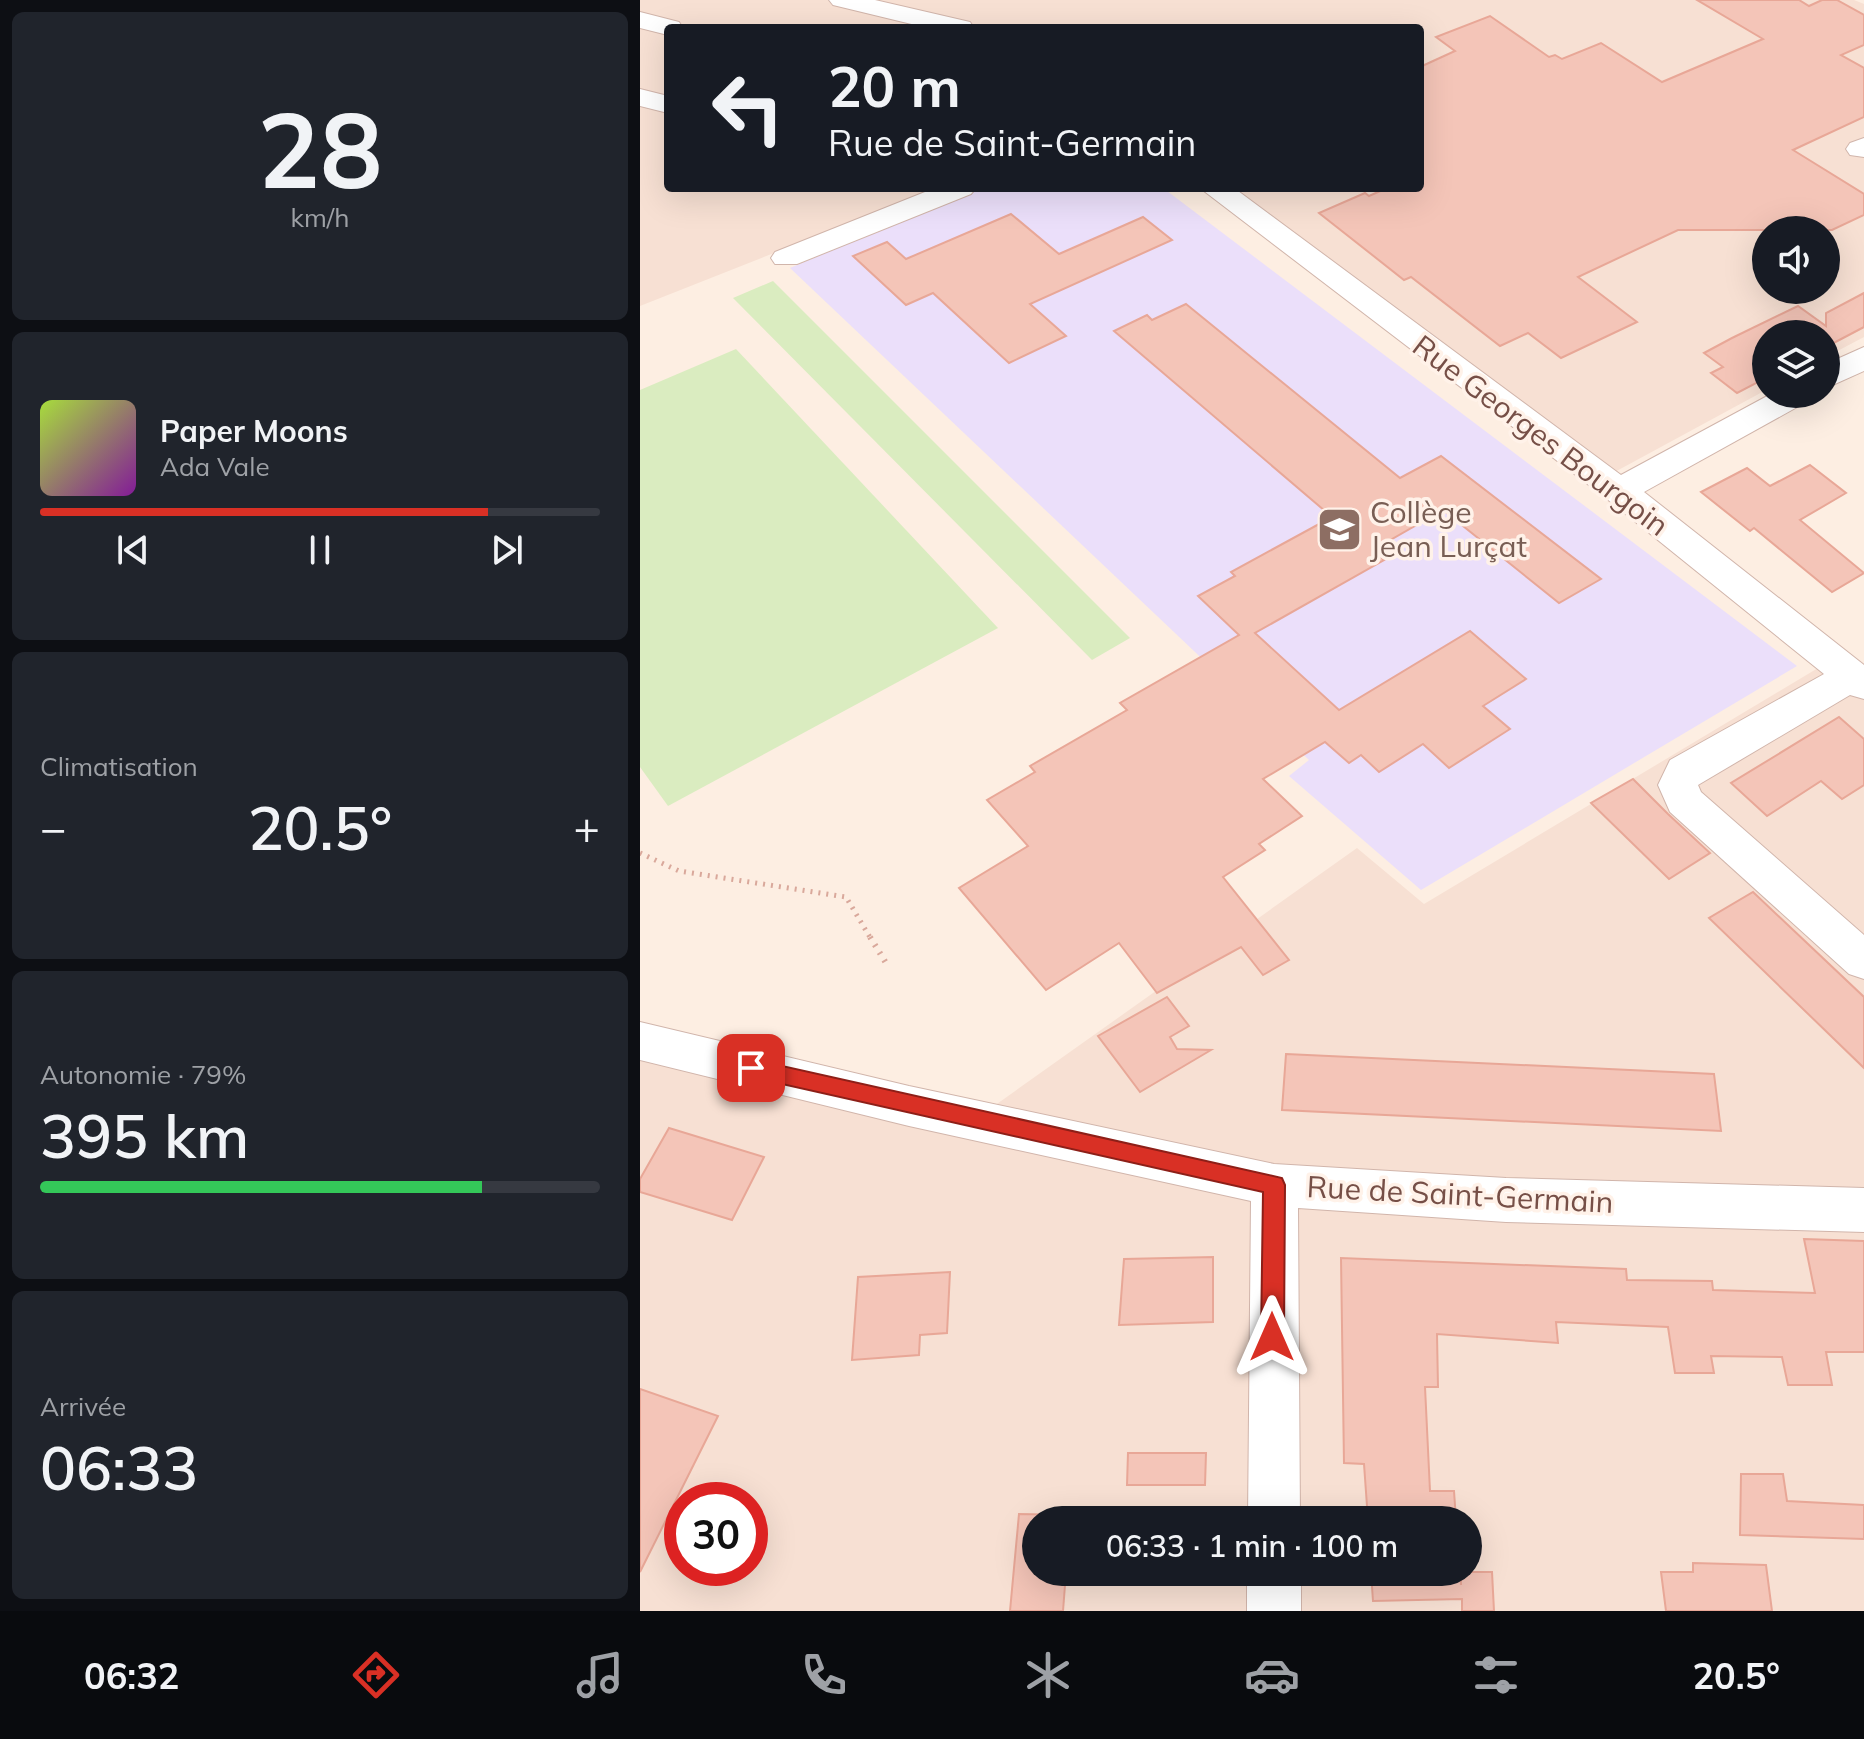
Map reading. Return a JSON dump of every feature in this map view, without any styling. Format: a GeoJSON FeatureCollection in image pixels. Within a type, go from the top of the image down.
{"type":"FeatureCollection","features":[{"type":"Feature","properties":{"kind":"street"},"geometry":{"type":"LineString","coordinates":[[842,0],[944,24]]}},
{"type":"Feature","properties":{"kind":"street"},"geometry":{"type":"LineString","coordinates":[[640,20],[664,26]]}},
{"type":"Feature","properties":{"kind":"street"},"geometry":{"type":"LineString","coordinates":[[640,97],[664,104]]}},
{"type":"Feature","properties":{"kind":"street"},"geometry":{"type":"LineString","coordinates":[[786,258],[951,192]]}},
{"type":"Feature","properties":{"kind":"street","name":"Rue Georges Bourgoin"},"geometry":{"type":"LineString","coordinates":[[1220,192],[1619,491],[1858,680]]}},
{"type":"Feature","properties":{"kind":"street"},"geometry":{"type":"LineString","coordinates":[[1840,370],[1864,357]]}},
{"type":"Feature","properties":{"kind":"street"},"geometry":{"type":"LineString","coordinates":[[1619,491],[1770,408]]}},
{"type":"Feature","properties":{"kind":"street"},"geometry":{"type":"LineString","coordinates":[[1858,680],[1684,771],[1678,785],[1684,801],[1864,961]]}},
{"type":"Feature","properties":{"kind":"street","name":"Rue de Saint-Germain"},"geometry":{"type":"LineString","coordinates":[[640,1041],[909,1106],[1274,1185],[1506,1200],[1864,1210]]}},
{"type":"Feature","properties":{"kind":"street"},"geometry":{"type":"LineString","coordinates":[[1274,1185],[1274,1506]]}},
{"type":"Feature","properties":{"kind":"street"},"geometry":{"type":"LineString","coordinates":[[1274,1586],[1274,1611]]}},
{"type":"Feature","properties":{"kind":"path"},"geometry":{"type":"LineString","coordinates":[[640,853],[679,871],[846,897],[886,963]]}},
{"type":"Feature","properties":{"kind":"shaded area"},"geometry":{"type":"Polygon","coordinates":[[[640,0],[1854,0],[1864,4],[1864,337],[1840,350],[1840,320],[1752,320],[1752,398],[1600,480],[1226,192],[1424,192],[1424,24],[664,24],[664,192],[928,192],[640,306],[640,0]]]}},
{"type":"Feature","properties":{"kind":"shaded area","name":"Collège Jean Lurçat"},"geometry":{"type":"Polygon","coordinates":[[[969,192],[1168,192],[1797,666],[1421,890],[1289,776],[1309,760],[790,268],[969,192]]]}},
{"type":"Feature","properties":{"kind":"shaded area"},"geometry":{"type":"Polygon","coordinates":[[[1823,665],[1864,696],[1864,1611],[640,1611],[640,1058],[1233,1197],[994,1106],[1357,848],[1424,904],[1823,665]]]}},
{"type":"Feature","properties":{"kind":"green space"},"geometry":{"type":"Polygon","coordinates":[[[773,281],[1130,638],[1092,660],[733,298],[773,281]]]}},
{"type":"Feature","properties":{"kind":"green space"},"geometry":{"type":"Polygon","coordinates":[[[736,349],[998,628],[668,806],[640,767],[640,390],[736,349]]]}},
{"type":"Feature","properties":{"kind":"building"},"geometry":{"type":"Polygon","coordinates":[[[1697,0],[1799,0],[1809,6],[1822,0],[1837,0],[1864,15],[1864,45],[1841,55],[1864,68],[1864,117],[1793,150],[1864,194],[1864,215],[1840,226],[1840,216],[1752,216],[1752,230],[1678,230],[1578,277],[1637,322],[1561,358],[1528,333],[1500,346],[1411,277],[1404,280],[1319,213],[1365,193],[1369,196],[1378,192],[1424,192],[1424,65],[1455,51],[1436,37],[1490,16],[1549,57],[1555,55],[1562,59],[1601,43],[1662,82],[1763,39],[1697,0]]]}},
{"type":"Feature","properties":{"kind":"building"},"geometry":{"type":"Polygon","coordinates":[[[1011,214],[1059,254],[1143,217],[1172,240],[1030,304],[1066,336],[1009,363],[933,293],[906,305],[853,256],[887,242],[906,259],[1011,214]]]}},
{"type":"Feature","properties":{"kind":"building"},"geometry":{"type":"Polygon","coordinates":[[[1864,293],[1864,327],[1840,340],[1840,320],[1826,320],[1826,313],[1864,293]]]}},
{"type":"Feature","properties":{"kind":"building"},"geometry":{"type":"Polygon","coordinates":[[[1186,304],[1400,478],[1441,456],[1601,579],[1559,603],[1443,510],[1373,550],[1384,560],[1255,633],[1339,710],[1470,631],[1526,679],[1483,706],[1510,729],[1449,768],[1423,744],[1379,772],[1361,755],[1349,763],[1325,742],[1263,779],[1302,816],[1259,844],[1265,850],[1223,877],[1289,960],[1263,975],[1241,947],[1157,993],[1119,943],[1046,990],[959,888],[1028,846],[987,800],[1035,772],[1030,766],[1127,710],[1120,703],[1239,635],[1198,596],[1235,576],[1231,572],[1332,517],[1114,331],[1147,315],[1152,320],[1186,304]]]}},
{"type":"Feature","properties":{"kind":"building"},"geometry":{"type":"Polygon","coordinates":[[[1798,306],[1818,320],[1769,320],[1798,306]]]}},
{"type":"Feature","properties":{"kind":"building"},"geometry":{"type":"Polygon","coordinates":[[[1752,328],[1752,385],[1737,393],[1711,373],[1723,367],[1704,353],[1752,328]]]}},
{"type":"Feature","properties":{"kind":"building"},"geometry":{"type":"Polygon","coordinates":[[[1810,465],[1846,493],[1800,520],[1864,573],[1832,592],[1754,528],[1750,531],[1701,492],[1747,468],[1770,486],[1810,465]]]}},
{"type":"Feature","properties":{"kind":"building"},"geometry":{"type":"Polygon","coordinates":[[[1839,717],[1864,739],[1864,785],[1842,799],[1821,781],[1767,816],[1731,783],[1839,717]]]}},
{"type":"Feature","properties":{"kind":"building"},"geometry":{"type":"Polygon","coordinates":[[[1633,779],[1710,853],[1669,879],[1591,803],[1633,779]]]}},
{"type":"Feature","properties":{"kind":"building"},"geometry":{"type":"Polygon","coordinates":[[[1753,892],[1864,997],[1864,1068],[1709,918],[1753,892]]]}},
{"type":"Feature","properties":{"kind":"building"},"geometry":{"type":"Polygon","coordinates":[[[1167,997],[1189,1026],[1170,1037],[1177,1049],[1211,1050],[1140,1092],[1098,1036],[1167,997]]]}},
{"type":"Feature","properties":{"kind":"building"},"geometry":{"type":"Polygon","coordinates":[[[1286,1054],[1714,1074],[1721,1131],[1282,1110],[1286,1054]]]}},
{"type":"Feature","properties":{"kind":"building"},"geometry":{"type":"Polygon","coordinates":[[[669,1128],[764,1157],[732,1220],[640,1192],[640,1179],[669,1128]]]}},
{"type":"Feature","properties":{"kind":"building"},"geometry":{"type":"Polygon","coordinates":[[[1804,1239],[1864,1241],[1864,1352],[1826,1352],[1832,1385],[1788,1385],[1782,1357],[1711,1356],[1714,1373],[1675,1373],[1668,1327],[1556,1322],[1558,1343],[1437,1334],[1438,1387],[1425,1387],[1430,1491],[1454,1491],[1455,1506],[1367,1506],[1364,1464],[1344,1463],[1341,1258],[1626,1269],[1627,1280],[1712,1281],[1713,1290],[1815,1293],[1804,1239]]]}},
{"type":"Feature","properties":{"kind":"building"},"geometry":{"type":"Polygon","coordinates":[[[1213,1257],[1213,1322],[1119,1325],[1124,1259],[1213,1257]]]}},
{"type":"Feature","properties":{"kind":"building"},"geometry":{"type":"Polygon","coordinates":[[[950,1272],[947,1333],[920,1335],[919,1355],[852,1360],[858,1277],[950,1272]]]}},
{"type":"Feature","properties":{"kind":"building"},"geometry":{"type":"Polygon","coordinates":[[[640,1389],[718,1416],[685,1482],[664,1482],[664,1524],[640,1572],[640,1389]]]}},
{"type":"Feature","properties":{"kind":"building"},"geometry":{"type":"Polygon","coordinates":[[[1128,1453],[1206,1453],[1205,1485],[1127,1485],[1128,1453]]]}},
{"type":"Feature","properties":{"kind":"building"},"geometry":{"type":"Polygon","coordinates":[[[1741,1474],[1783,1474],[1787,1501],[1864,1505],[1864,1539],[1740,1535],[1741,1474]]]}},
{"type":"Feature","properties":{"kind":"building"},"geometry":{"type":"Polygon","coordinates":[[[1019,1514],[1022,1514],[1022,1586],[1065,1586],[1063,1611],[1010,1611],[1019,1514]]]}},
{"type":"Feature","properties":{"kind":"building"},"geometry":{"type":"Polygon","coordinates":[[[1693,1563],[1766,1565],[1772,1611],[1666,1611],[1661,1572],[1693,1572],[1693,1563]]]}},
{"type":"Feature","properties":{"kind":"building"},"geometry":{"type":"Polygon","coordinates":[[[1482,1572],[1492,1572],[1494,1611],[1462,1611],[1462,1599],[1373,1601],[1372,1586],[1482,1586],[1482,1572]]]}},
{"type":"Feature","properties":{"kind":"place","name":"Collège Jean Lurçat"},"geometry":{"type":"Point","coordinates":[1339,529]}},
{"type":"Feature","properties":{"kind":"route"},"geometry":{"type":"LineString","coordinates":[[751,1068],[909,1106],[1274,1185],[1272,1337]]}}]}
